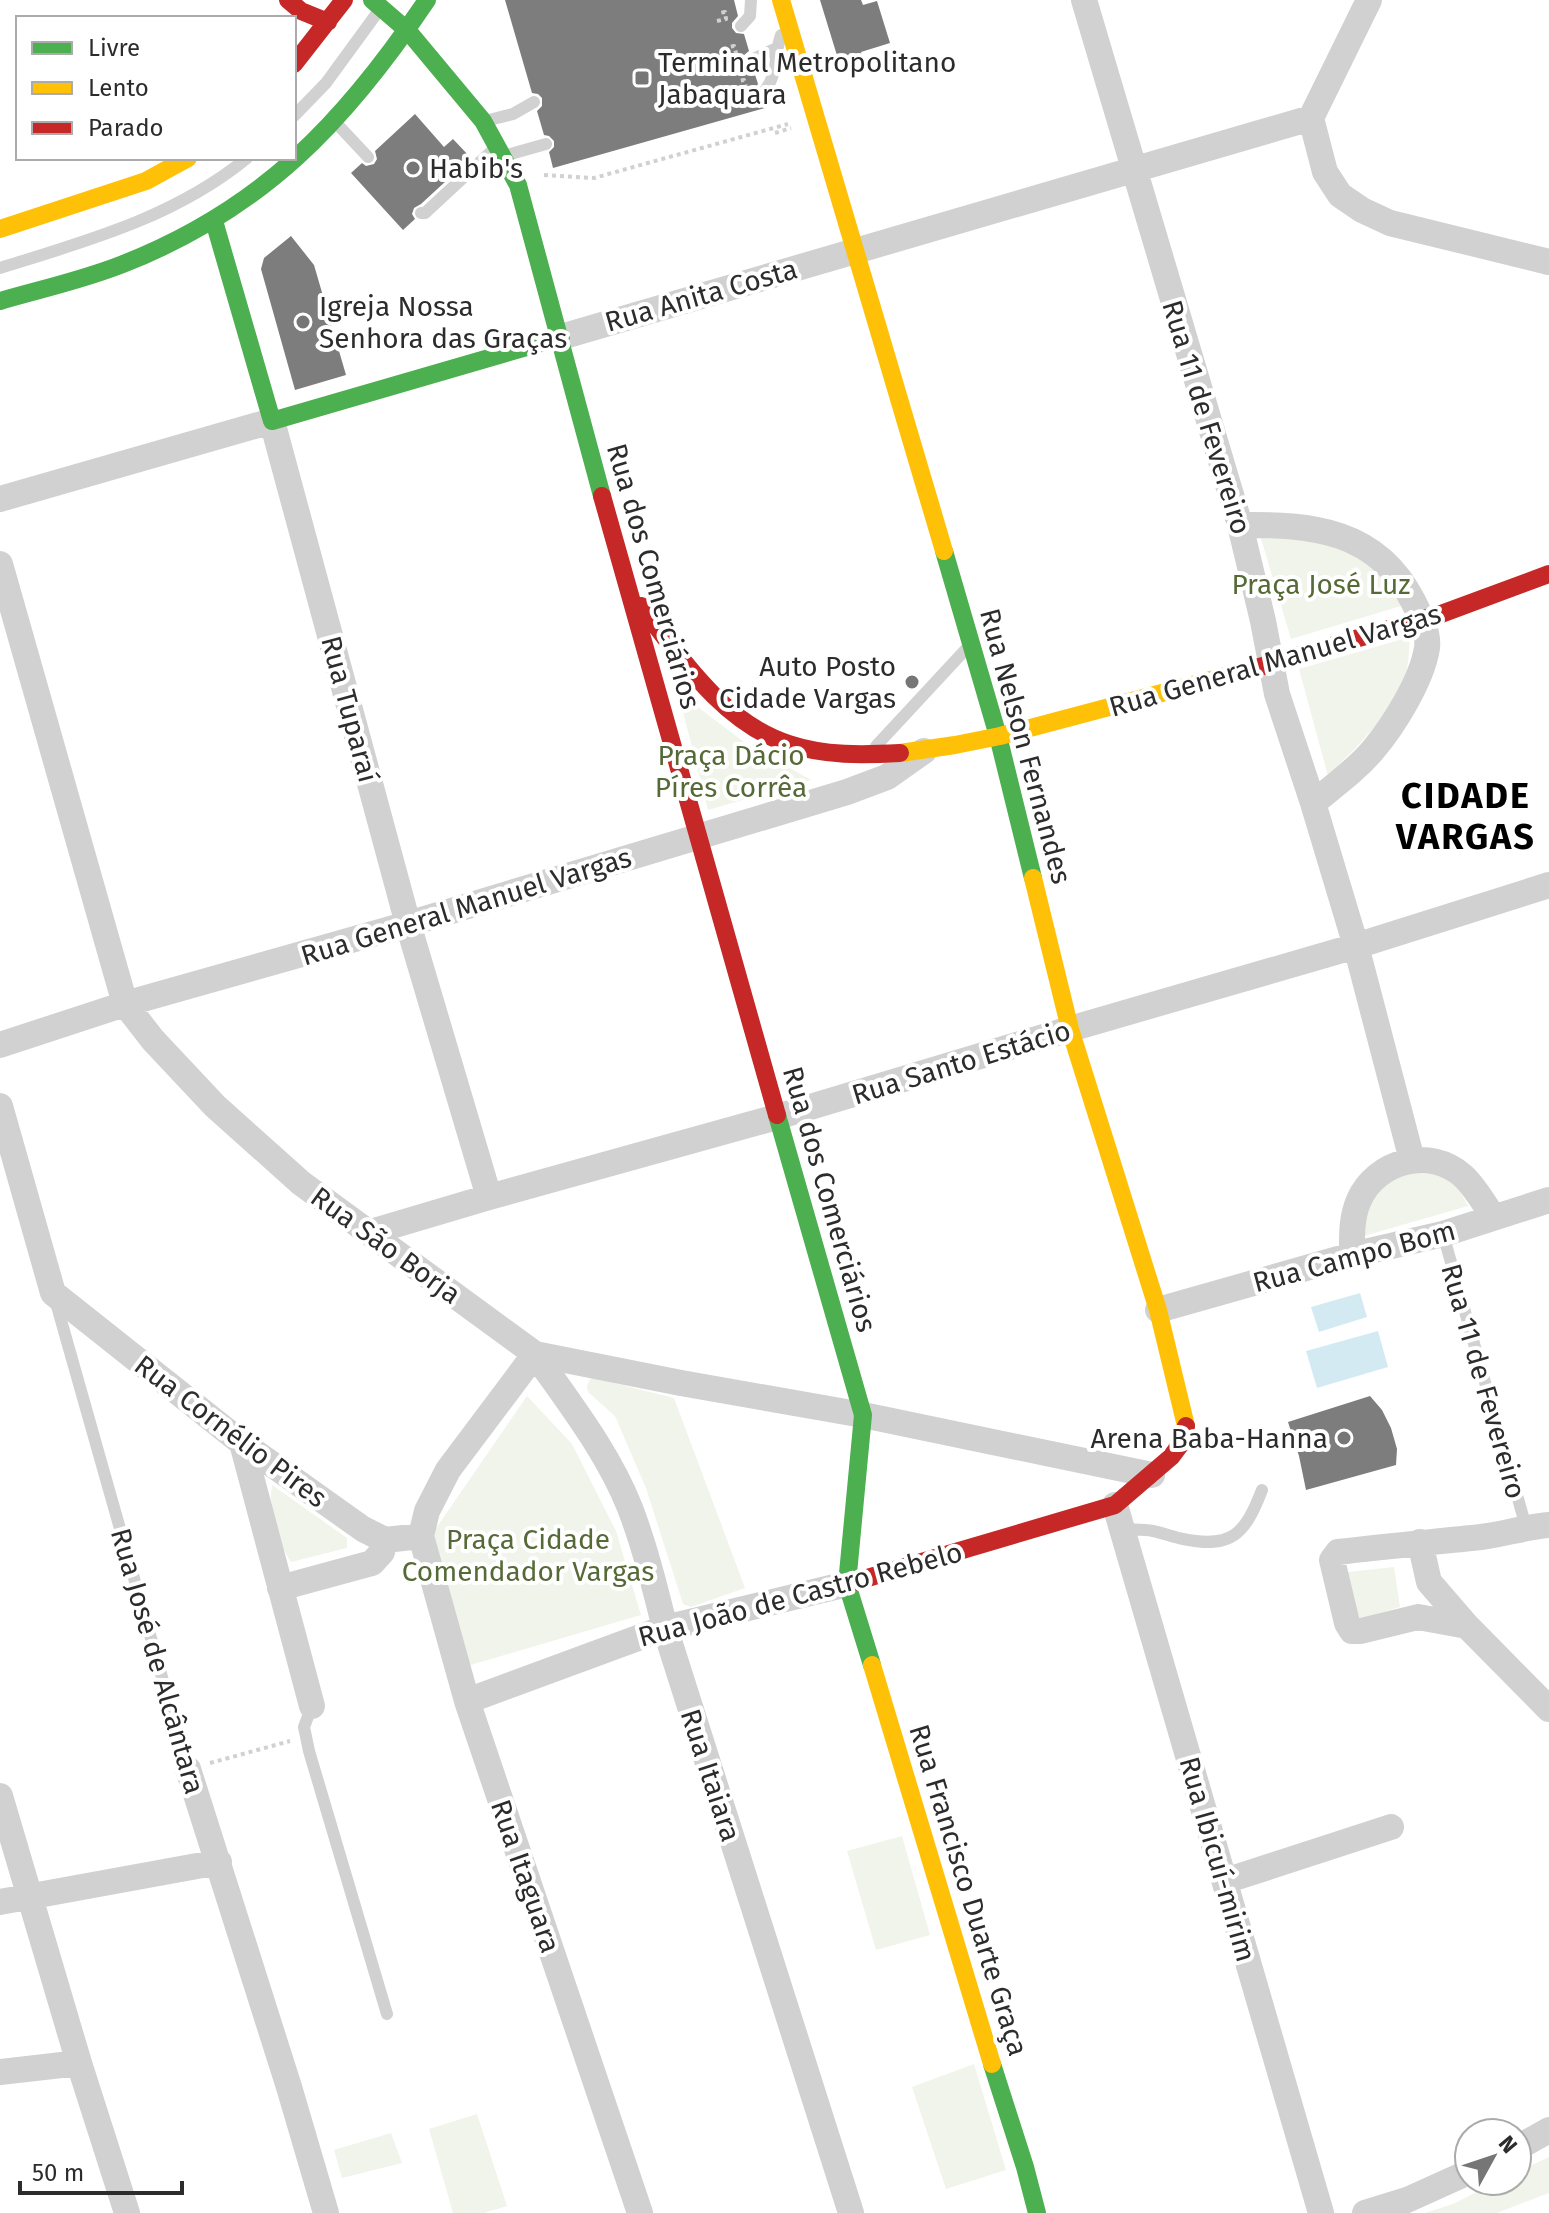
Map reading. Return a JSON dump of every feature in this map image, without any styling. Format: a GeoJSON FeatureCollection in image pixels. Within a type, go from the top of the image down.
{"type":"FeatureCollection","features":[{"type":"Feature","properties":{"kind":"street"},"geometry":{"type":"LineString","coordinates":[[285,0],[301,11],[328,22]]}},
{"type":"Feature","properties":{"kind":"street"},"geometry":{"type":"LineString","coordinates":[[296,56],[344,0]]}},
{"type":"Feature","properties":{"kind":"street"},"geometry":{"type":"LineString","coordinates":[[0,301],[122,264],[165,246],[214,221],[256,193],[294,163],[336,122],[408,31],[427,0]]}},
{"type":"Feature","properties":{"kind":"street","name":"Rua Nelson Fernandes"},"geometry":{"type":"LineString","coordinates":[[781,0],[998,736],[1070,1029],[1158,1310],[1186,1420],[1186,1431],[1180,1445],[1130,1500]]}},
{"type":"Feature","properties":{"kind":"street","name":"Rua 11 de Fevereiro"},"geometry":{"type":"LineString","coordinates":[[1084,0],[1240,525],[1277,694],[1356,946],[1412,1160]]}},
{"type":"Feature","properties":{"kind":"street"},"geometry":{"type":"LineString","coordinates":[[1369,0],[1311,118],[1325,172],[1340,195],[1390,223],[1549,262]]}},
{"type":"Feature","properties":{"kind":"street","name":"Rua dos Comerciários"},"geometry":{"type":"LineString","coordinates":[[380,3],[408,31],[483,121],[518,185],[627,589],[863,1415],[847,1584]]}},
{"type":"Feature","properties":{"kind":"street","name":"Rua Anita Costa"},"geometry":{"type":"LineString","coordinates":[[0,499],[1311,118]]}},
{"type":"Feature","properties":{"kind":"street"},"geometry":{"type":"LineString","coordinates":[[0,229],[146,181],[184,160]]}},
{"type":"Feature","properties":{"kind":"street","name":"Rua Tuparaí"},"geometry":{"type":"LineString","coordinates":[[214,221],[272,421],[408,924],[489,1197]]}},
{"type":"Feature","properties":{"kind":"street"},"geometry":{"type":"LineString","coordinates":[[1240,525],[1300,527],[1339,534],[1375,554],[1404,585],[1422,619],[1428,645],[1409,695],[1373,751],[1313,803]]}},
{"type":"Feature","properties":{"kind":"street","name":"Rua São Borja"},"geometry":{"type":"LineString","coordinates":[[0,564],[125,1004],[153,1040],[215,1106],[301,1183],[535,1354],[863,1415],[1130,1500]]}},
{"type":"Feature","properties":{"kind":"street","name":"Rua General Manuel Vargas"},"geometry":{"type":"LineString","coordinates":[[998,736],[1172,692],[1441,614],[1549,574]]}},
{"type":"Feature","properties":{"kind":"street"},"geometry":{"type":"LineString","coordinates":[[627,589],[692,672],[718,699],[753,727],[787,744],[825,753],[868,754],[924,751],[998,736]]}},
{"type":"Feature","properties":{"kind":"street","name":"Rua General Manuel Vargas"},"geometry":{"type":"LineString","coordinates":[[0,1045],[125,1004],[408,924],[847,792],[887,777],[924,751]]}},
{"type":"Feature","properties":{"kind":"street","name":"Rua Santo Estácio"},"geometry":{"type":"LineString","coordinates":[[371,1232],[777,1117],[1356,946],[1549,885]]}},
{"type":"Feature","properties":{"kind":"street","name":"Rua José de Alcântara"},"geometry":{"type":"LineString","coordinates":[[0,1106],[53,1293]]}},
{"type":"Feature","properties":{"kind":"street"},"geometry":{"type":"LineString","coordinates":[[1352,1255],[1352,1222],[1358,1201],[1378,1174],[1394,1164],[1412,1160],[1429,1161],[1451,1168],[1463,1176],[1493,1217]]}},
{"type":"Feature","properties":{"kind":"street","name":"Rua Campo Bom"},"geometry":{"type":"LineString","coordinates":[[1158,1310],[1352,1255],[1443,1234],[1549,1200]]}},
{"type":"Feature","properties":{"kind":"street","name":"Rua Cornélio Pires"},"geometry":{"type":"LineString","coordinates":[[53,1293],[242,1443],[336,1510],[385,1540]]}},
{"type":"Feature","properties":{"kind":"street"},"geometry":{"type":"LineString","coordinates":[[280,1588],[372,1563],[382,1552],[385,1540],[421,1536],[427,1511],[448,1470],[535,1354]]}},
{"type":"Feature","properties":{"kind":"street","name":"Rua Itaiara"},"geometry":{"type":"LineString","coordinates":[[535,1354],[596,1443],[629,1506],[851,2213]]}},
{"type":"Feature","properties":{"kind":"street"},"geometry":{"type":"LineString","coordinates":[[242,1443],[312,1706]]}},
{"type":"Feature","properties":{"kind":"street","name":"Rua João de Castro Rebelo"},"geometry":{"type":"LineString","coordinates":[[467,1701],[665,1628],[847,1584],[1130,1500]]}},
{"type":"Feature","properties":{"kind":"street","name":"Rua Ibicuí-mirim"},"geometry":{"type":"LineString","coordinates":[[1130,1500],[1225,1881],[1321,2213]]}},
{"type":"Feature","properties":{"kind":"street"},"geometry":{"type":"LineString","coordinates":[[1467,1626],[1418,1617],[1355,1632],[1349,1627],[1333,1556],[1338,1552],[1484,1536],[1538,1526]]}},
{"type":"Feature","properties":{"kind":"street","name":"Rua Itaguara"},"geometry":{"type":"LineString","coordinates":[[421,1536],[467,1701],[640,2213]]}},
{"type":"Feature","properties":{"kind":"street"},"geometry":{"type":"LineString","coordinates":[[1420,1542],[1429,1582],[1467,1626],[1549,1709]]}},
{"type":"Feature","properties":{"kind":"street","name":"Rua Francisco Duarte Graça"},"geometry":{"type":"LineString","coordinates":[[847,1584],[1037,2213]]}},
{"type":"Feature","properties":{"kind":"street","name":"Rua José de Alcântara"},"geometry":{"type":"LineString","coordinates":[[188,1769],[326,2213]]}},
{"type":"Feature","properties":{"kind":"street"},"geometry":{"type":"LineString","coordinates":[[0,1796],[127,2213]]}},
{"type":"Feature","properties":{"kind":"street"},"geometry":{"type":"LineString","coordinates":[[1225,1881],[1391,1827]]}},
{"type":"Feature","properties":{"kind":"street"},"geometry":{"type":"LineString","coordinates":[[0,1902],[219,1862]]}},
{"type":"Feature","properties":{"kind":"street"},"geometry":{"type":"LineString","coordinates":[[0,2072],[79,2063]]}},
{"type":"Feature","properties":{"kind":"street"},"geometry":{"type":"LineString","coordinates":[[1365,2213],[1407,2200],[1453,2179]]}},
{"type":"Feature","properties":{"kind":"lane"},"geometry":{"type":"LineString","coordinates":[[741,26],[750,16],[751,2]]}},
{"type":"Feature","properties":{"kind":"lane"},"geometry":{"type":"LineString","coordinates":[[296,114],[326,83],[380,3]]}},
{"type":"Feature","properties":{"kind":"lane"},"geometry":{"type":"LineString","coordinates":[[761,95],[773,81],[777,48],[787,20]]}},
{"type":"Feature","properties":{"kind":"lane"},"geometry":{"type":"LineString","coordinates":[[751,60],[777,48]]}},
{"type":"Feature","properties":{"kind":"lane"},"geometry":{"type":"LineString","coordinates":[[483,121],[513,114],[534,102]]}},
{"type":"Feature","properties":{"kind":"lane"},"geometry":{"type":"LineString","coordinates":[[336,122],[368,157]]}},
{"type":"Feature","properties":{"kind":"lane"},"geometry":{"type":"LineString","coordinates":[[421,213],[425,213],[501,151],[546,144]]}},
{"type":"Feature","properties":{"kind":"lane"},"geometry":{"type":"LineString","coordinates":[[0,268],[147,219],[190,198],[244,160]]}},
{"type":"Feature","properties":{"kind":"lane"},"geometry":{"type":"LineString","coordinates":[[868,754],[971,644]]}},
{"type":"Feature","properties":{"kind":"lane","name":"Rua 11 de Fevereiro"},"geometry":{"type":"LineString","coordinates":[[1443,1234],[1538,1526]]}},
{"type":"Feature","properties":{"kind":"lane","name":"Rua José de Alcântara"},"geometry":{"type":"LineString","coordinates":[[53,1293],[188,1769]]}},
{"type":"Feature","properties":{"kind":"lane"},"geometry":{"type":"LineString","coordinates":[[1130,1500],[1152,1530],[1213,1544],[1231,1537],[1245,1526],[1262,1490]]}},
{"type":"Feature","properties":{"kind":"lane"},"geometry":{"type":"LineString","coordinates":[[312,1706],[304,1727],[309,1751],[387,2014]]}},
{"type":"Feature","properties":{"kind":"path"},"geometry":{"type":"LineString","coordinates":[[717,21],[726,19],[725,12],[719,13]]}},
{"type":"Feature","properties":{"kind":"path"},"geometry":{"type":"LineString","coordinates":[[727,56],[736,53],[734,46],[729,47]]}},
{"type":"Feature","properties":{"kind":"path"},"geometry":{"type":"LineString","coordinates":[[737,90],[746,87],[744,80],[738,81]]}},
{"type":"Feature","properties":{"kind":"path"},"geometry":{"type":"LineString","coordinates":[[541,175],[594,178],[797,121]]}},
{"type":"Feature","properties":{"kind":"path"},"geometry":{"type":"LineString","coordinates":[[775,133],[788,129]]}},
{"type":"Feature","properties":{"kind":"path"},"geometry":{"type":"LineString","coordinates":[[188,1769],[293,1741]]}},
{"type":"Feature","properties":{"kind":"green space","name":"Praça José Luz"},"geometry":{"type":"Polygon","coordinates":[[[1260,535],[1336,541],[1383,575],[1401,606],[1291,639],[1260,535]]]}},
{"type":"Feature","properties":{"kind":"green space","name":"Praça José Luz"},"geometry":{"type":"Polygon","coordinates":[[[1410,637],[1407,669],[1394,700],[1363,740],[1328,776],[1299,669],[1410,637]]]}},
{"type":"Feature","properties":{"kind":"green space","name":"Praça Dácio Píres Corrêa"},"geometry":{"type":"Polygon","coordinates":[[[678,692],[744,742],[811,780],[708,810],[678,692]]]}},
{"type":"Feature","properties":{"kind":"green space"},"geometry":{"type":"Polygon","coordinates":[[[1429,1170],[1456,1184],[1468,1206],[1357,1238],[1362,1205],[1394,1174],[1429,1170]]]}},
{"type":"Feature","properties":{"kind":"green space"},"geometry":{"type":"Polygon","coordinates":[[[590,1379],[674,1398],[745,1588],[691,1607],[683,1604],[646,1488],[615,1416],[588,1392],[590,1379]]]}},
{"type":"Feature","properties":{"kind":"green space","name":"Praça Cidade Comendador Vargas"},"geometry":{"type":"Polygon","coordinates":[[[527,1396],[572,1444],[616,1531],[641,1615],[467,1666],[430,1537],[527,1396]]]}},
{"type":"Feature","properties":{"kind":"green space"},"geometry":{"type":"Polygon","coordinates":[[[272,1485],[347,1538],[347,1548],[291,1562],[275,1525],[271,1505],[272,1485]]]}},
{"type":"Feature","properties":{"kind":"green space"},"geometry":{"type":"Polygon","coordinates":[[[1394,1567],[1400,1607],[1358,1620],[1348,1572],[1394,1567]]]}},
{"type":"Feature","properties":{"kind":"green space"},"geometry":{"type":"Polygon","coordinates":[[[902,1836],[930,1935],[876,1950],[847,1851],[902,1836]]]}},
{"type":"Feature","properties":{"kind":"green space"},"geometry":{"type":"Polygon","coordinates":[[[974,2064],[1006,2170],[946,2189],[912,2087],[974,2064]]]}},
{"type":"Feature","properties":{"kind":"green space"},"geometry":{"type":"Polygon","coordinates":[[[477,2114],[507,2206],[484,2213],[453,2213],[429,2129],[477,2114]]]}},
{"type":"Feature","properties":{"kind":"green space"},"geometry":{"type":"Polygon","coordinates":[[[391,2133],[402,2163],[342,2178],[334,2150],[391,2133]]]}},
{"type":"Feature","properties":{"kind":"green space"},"geometry":{"type":"Polygon","coordinates":[[[1549,2157],[1549,2193],[1497,2213],[1425,2213],[1467,2197],[1533,2197],[1533,2164],[1549,2157]]]}},
{"type":"Feature","properties":{"kind":"water"},"geometry":{"type":"Polygon","coordinates":[[[1360,1293],[1367,1317],[1319,1332],[1311,1307],[1360,1293]]]}},
{"type":"Feature","properties":{"kind":"water"},"geometry":{"type":"Polygon","coordinates":[[[1378,1331],[1388,1367],[1317,1388],[1306,1351],[1378,1331]]]}},
{"type":"Feature","properties":{"kind":"building","name":"Terminal Metropolitano Jabaquara"},"geometry":{"type":"Polygon","coordinates":[[[505,0],[734,0],[738,16],[732,28],[736,33],[744,34],[749,51],[743,56],[743,63],[746,68],[753,68],[758,84],[752,97],[765,108],[553,168],[549,152],[554,147],[554,141],[544,135],[537,111],[542,106],[542,98],[532,93],[505,0]]]}},
{"type":"Feature","properties":{"kind":"building"},"geometry":{"type":"Polygon","coordinates":[[[820,0],[861,0],[863,5],[877,1],[890,43],[839,62],[820,0]]]}},
{"type":"Feature","properties":{"kind":"building","name":"Habib's"},"geometry":{"type":"Polygon","coordinates":[[[415,114],[444,147],[453,139],[471,158],[414,208],[412,214],[415,219],[403,230],[351,173],[362,163],[366,166],[374,164],[377,159],[375,151],[415,114]]]}},
{"type":"Feature","properties":{"kind":"building","name":"Igreja Nossa Senhora das Graças"},"geometry":{"type":"Polygon","coordinates":[[[291,236],[314,265],[346,375],[295,390],[261,269],[264,258],[291,236]]]}},
{"type":"Feature","properties":{"kind":"building","name":"Arena Baba-Hanna"},"geometry":{"type":"Polygon","coordinates":[[[1370,1396],[1391,1428],[1397,1449],[1396,1465],[1306,1490],[1288,1422],[1370,1396]]]}},
{"type":"Feature","properties":{"kind":"traffic: fast"},"geometry":{"type":"LineString","coordinates":[[372,0],[408,31],[483,121],[518,185],[602,496]]}},
{"type":"Feature","properties":{"kind":"traffic: fast"},"geometry":{"type":"LineString","coordinates":[[296,158],[365,85],[427,0]]}},
{"type":"Feature","properties":{"kind":"traffic: fast"},"geometry":{"type":"LineString","coordinates":[[0,301],[77,280],[173,242],[218,217],[293,160]]}},
{"type":"Feature","properties":{"kind":"traffic: fast"},"geometry":{"type":"LineString","coordinates":[[214,221],[272,421],[561,337]]}},
{"type":"Feature","properties":{"kind":"traffic: fast"},"geometry":{"type":"LineString","coordinates":[[944,551],[998,736],[1033,878]]}},
{"type":"Feature","properties":{"kind":"traffic: fast"},"geometry":{"type":"LineString","coordinates":[[777,1115],[863,1415],[847,1584],[872,1665]]}},
{"type":"Feature","properties":{"kind":"traffic: fast"},"geometry":{"type":"LineString","coordinates":[[992,2064],[1037,2213]]}},
{"type":"Feature","properties":{"kind":"traffic: slow"},"geometry":{"type":"LineString","coordinates":[[781,0],[944,551]]}},
{"type":"Feature","properties":{"kind":"traffic: slow"},"geometry":{"type":"LineString","coordinates":[[0,229],[146,181],[184,160]]}},
{"type":"Feature","properties":{"kind":"traffic: slow"},"geometry":{"type":"LineString","coordinates":[[900,753],[1000,736],[1256,668]]}},
{"type":"Feature","properties":{"kind":"traffic: slow"},"geometry":{"type":"LineString","coordinates":[[1033,878],[1070,1029],[1158,1310],[1186,1426]]}},
{"type":"Feature","properties":{"kind":"traffic: slow"},"geometry":{"type":"LineString","coordinates":[[872,1665],[992,2064]]}},
{"type":"Feature","properties":{"kind":"traffic: jam"},"geometry":{"type":"LineString","coordinates":[[288,0],[301,11],[328,22]]}},
{"type":"Feature","properties":{"kind":"traffic: jam"},"geometry":{"type":"LineString","coordinates":[[296,61],[344,0]]}},
{"type":"Feature","properties":{"kind":"traffic: jam"},"geometry":{"type":"LineString","coordinates":[[602,496],[777,1115]]}},
{"type":"Feature","properties":{"kind":"traffic: jam"},"geometry":{"type":"LineString","coordinates":[[1256,668],[1441,614],[1549,574]]}},
{"type":"Feature","properties":{"kind":"traffic: jam"},"geometry":{"type":"LineString","coordinates":[[641,606],[705,687],[744,721],[765,734],[789,744],[830,753],[900,753]]}},
{"type":"Feature","properties":{"kind":"traffic: jam"},"geometry":{"type":"LineString","coordinates":[[847,1584],[1115,1505],[1171,1457],[1180,1445],[1186,1426]]}},
{"type":"Feature","properties":{"kind":"place","name":"Terminal Metropolitano Jabaquara"},"geometry":{"type":"Point","coordinates":[642,78]}},
{"type":"Feature","properties":{"kind":"place","name":"Habib's"},"geometry":{"type":"Point","coordinates":[413,168]}},
{"type":"Feature","properties":{"kind":"place","name":"Igreja Nossa Senhora das Graças"},"geometry":{"type":"Point","coordinates":[303,322]}},
{"type":"Feature","properties":{"kind":"place","name":"Auto Posto Cidade Vargas"},"geometry":{"type":"Point","coordinates":[912,682]}},
{"type":"Feature","properties":{"kind":"place","name":"Arena Baba-Hanna"},"geometry":{"type":"Point","coordinates":[1344,1438]}},
{"type":"Feature","properties":{"kind":"district","name":"CIDADE VARGAS"},"geometry":{"type":"Point","coordinates":[1466,816]}}]}
